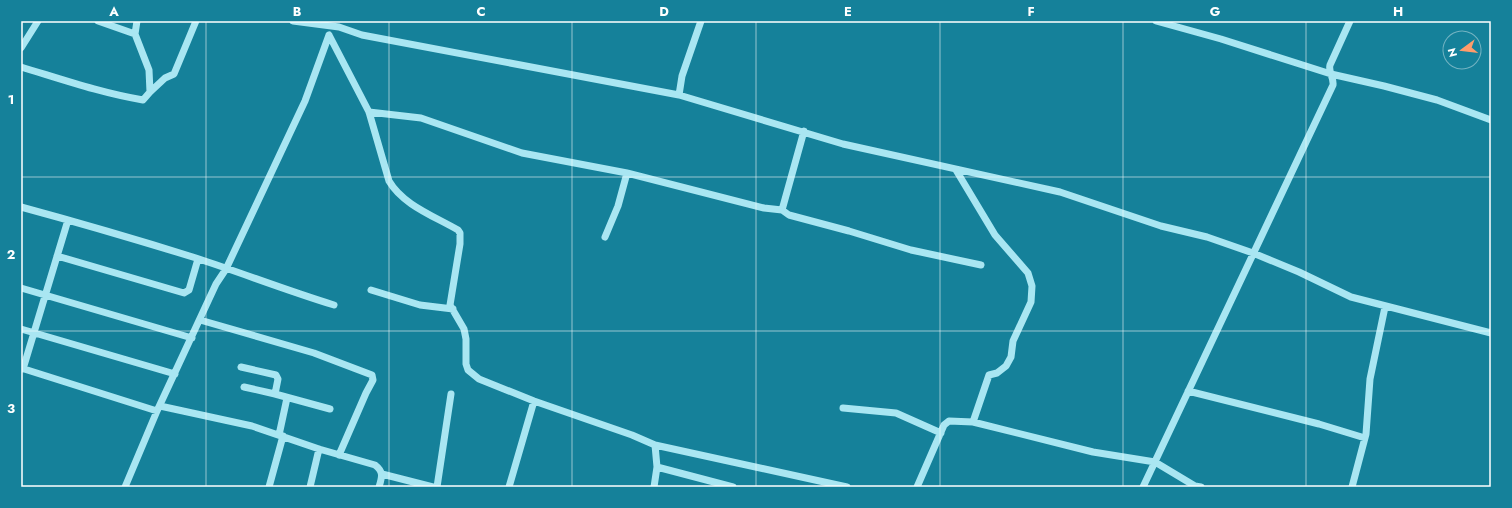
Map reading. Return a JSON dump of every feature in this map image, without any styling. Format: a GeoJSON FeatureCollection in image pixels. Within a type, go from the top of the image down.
{"type":"FeatureCollection","features":[{"type":"Feature","properties":{"kind":"street"},"geometry":{"type":"LineString","coordinates":[[21,48],[38,21]]}},
{"type":"Feature","properties":{"kind":"street"},"geometry":{"type":"LineString","coordinates":[[98,21],[135,34]]}},
{"type":"Feature","properties":{"kind":"street"},"geometry":{"type":"LineString","coordinates":[[137,21],[135,34],[149,70],[150,92]]}},
{"type":"Feature","properties":{"kind":"street"},"geometry":{"type":"LineString","coordinates":[[21,67],[83,86],[124,97],[143,100],[165,78],[174,74],[196,21]]}},
{"type":"Feature","properties":{"kind":"street"},"geometry":{"type":"LineString","coordinates":[[293,21],[338,25],[362,35],[679,95],[804,131],[843,144],[1060,192],[1162,226],[1207,237],[1253,253],[1299,272],[1351,298],[1491,332]]}},
{"type":"Feature","properties":{"kind":"street"},"geometry":{"type":"LineString","coordinates":[[679,95],[682,76],[701,21]]}},
{"type":"Feature","properties":{"kind":"street"},"geometry":{"type":"LineString","coordinates":[[1156,21],[1221,39],[1331,74],[1437,100],[1460,111],[1491,120]]}},
{"type":"Feature","properties":{"kind":"street"},"geometry":{"type":"LineString","coordinates":[[1143,487],[1332,85],[1334,79],[1331,74],[1330,65],[1350,21]]}},
{"type":"Feature","properties":{"kind":"street"},"geometry":{"type":"LineString","coordinates":[[125,487],[158,409],[216,284],[226,269],[305,101],[329,36],[338,25]]}},
{"type":"Feature","properties":{"kind":"street"},"geometry":{"type":"LineString","coordinates":[[329,36],[369,112],[389,181],[403,198],[458,230],[460,233],[460,244],[450,296],[450,305],[464,329],[466,339],[466,364],[468,370],[479,379],[534,401],[632,435],[655,445],[848,487]]}},
{"type":"Feature","properties":{"kind":"street"},"geometry":{"type":"LineString","coordinates":[[369,112],[421,118],[522,153],[627,173],[764,208],[782,210],[789,215],[911,250],[981,265]]}},
{"type":"Feature","properties":{"kind":"street"},"geometry":{"type":"LineString","coordinates":[[782,210],[804,131]]}},
{"type":"Feature","properties":{"kind":"street"},"geometry":{"type":"LineString","coordinates":[[956,170],[995,235],[1028,273],[1032,286],[1032,302],[1013,341],[1011,357],[1006,366],[997,373],[989,376],[973,422]]}},
{"type":"Feature","properties":{"kind":"street"},"geometry":{"type":"LineString","coordinates":[[605,237],[618,206],[627,173]]}},
{"type":"Feature","properties":{"kind":"street"},"geometry":{"type":"LineString","coordinates":[[21,207],[198,259],[334,305]]}},
{"type":"Feature","properties":{"kind":"street"},"geometry":{"type":"LineString","coordinates":[[68,220],[22,369],[158,409],[252,426],[319,449],[375,465],[380,469],[382,474],[379,487]]}},
{"type":"Feature","properties":{"kind":"street"},"geometry":{"type":"LineString","coordinates":[[57,256],[184,293],[189,290],[198,259]]}},
{"type":"Feature","properties":{"kind":"street"},"geometry":{"type":"LineString","coordinates":[[21,288],[192,338]]}},
{"type":"Feature","properties":{"kind":"street"},"geometry":{"type":"LineString","coordinates":[[371,290],[420,305],[453,309]]}},
{"type":"Feature","properties":{"kind":"street"},"geometry":{"type":"LineString","coordinates":[[1352,487],[1365,438],[1370,379],[1385,306]]}},
{"type":"Feature","properties":{"kind":"street"},"geometry":{"type":"LineString","coordinates":[[200,320],[314,352],[372,375],[373,380],[339,455]]}},
{"type":"Feature","properties":{"kind":"street"},"geometry":{"type":"LineString","coordinates":[[21,329],[175,374]]}},
{"type":"Feature","properties":{"kind":"street"},"geometry":{"type":"LineString","coordinates":[[241,367],[276,375],[278,379],[275,394]]}},
{"type":"Feature","properties":{"kind":"street"},"geometry":{"type":"LineString","coordinates":[[244,388],[330,408]]}},
{"type":"Feature","properties":{"kind":"street"},"geometry":{"type":"LineString","coordinates":[[1188,391],[1319,424],[1365,438]]}},
{"type":"Feature","properties":{"kind":"street"},"geometry":{"type":"LineString","coordinates":[[437,487],[452,394]]}},
{"type":"Feature","properties":{"kind":"street"},"geometry":{"type":"LineString","coordinates":[[269,487],[281,435],[287,398]]}},
{"type":"Feature","properties":{"kind":"street"},"geometry":{"type":"LineString","coordinates":[[509,487],[534,401]]}},
{"type":"Feature","properties":{"kind":"street"},"geometry":{"type":"LineString","coordinates":[[843,408],[896,413],[941,433]]}},
{"type":"Feature","properties":{"kind":"street"},"geometry":{"type":"LineString","coordinates":[[917,487],[944,425],[949,421],[973,422],[1093,452],[1155,462],[1195,486],[1201,487]]}},
{"type":"Feature","properties":{"kind":"street"},"geometry":{"type":"LineString","coordinates":[[654,487],[657,467],[655,445]]}},
{"type":"Feature","properties":{"kind":"street"},"geometry":{"type":"LineString","coordinates":[[310,487],[319,449]]}},
{"type":"Feature","properties":{"kind":"street"},"geometry":{"type":"LineString","coordinates":[[657,467],[733,487]]}},
{"type":"Feature","properties":{"kind":"street"},"geometry":{"type":"LineString","coordinates":[[382,474],[433,487]]}}]}
